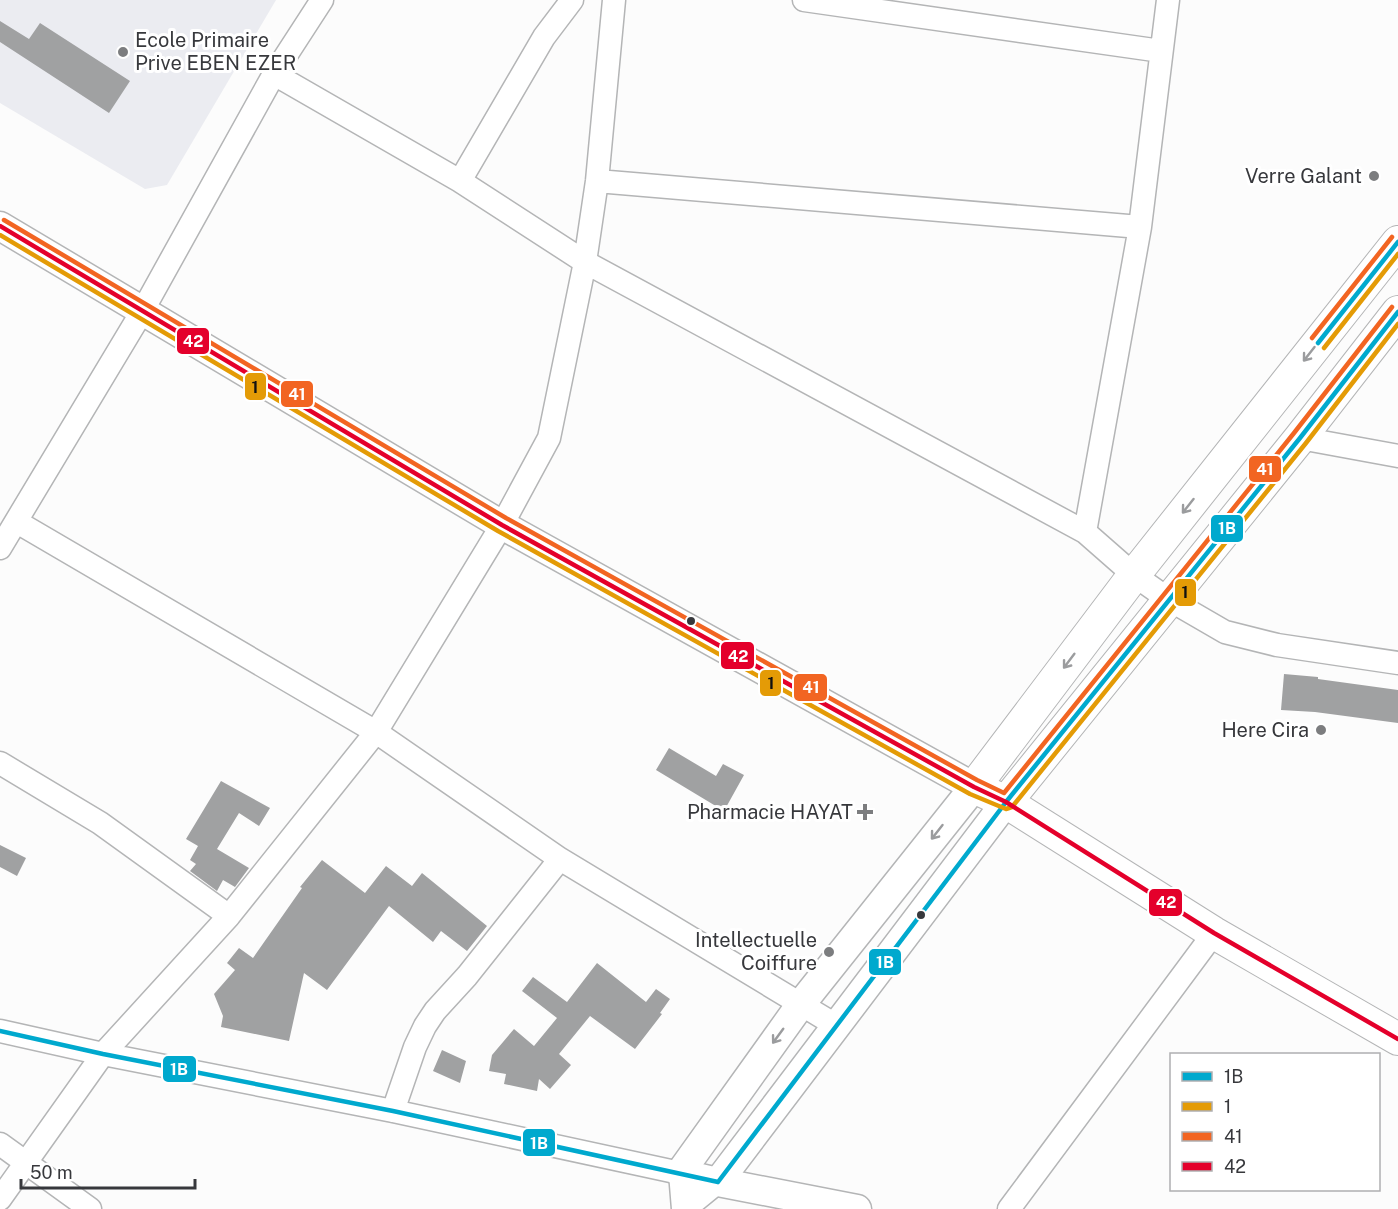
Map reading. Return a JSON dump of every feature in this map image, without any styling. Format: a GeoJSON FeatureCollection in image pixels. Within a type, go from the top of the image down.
{"type":"FeatureCollection","features":[{"type":"Feature","properties":{"kind":"main road"},"geometry":{"type":"LineString","coordinates":[[1394,252],[1134,575],[974,787],[1006,802],[1214,933],[1398,1039]]}},
{"type":"Feature","properties":{"kind":"main road"},"geometry":{"type":"LineString","coordinates":[[1006,802],[1300,438],[1398,312]]}},
{"type":"Feature","properties":{"kind":"street"},"geometry":{"type":"LineString","coordinates":[[0,548],[143,310],[274,74],[322,0]]}},
{"type":"Feature","properties":{"kind":"street"},"geometry":{"type":"LineString","coordinates":[[460,182],[544,37],[572,0]]}},
{"type":"Feature","properties":{"kind":"street"},"geometry":{"type":"LineString","coordinates":[[0,1199],[103,1054],[229,916],[376,732],[502,525],[549,438],[585,261],[597,181],[614,0]]}},
{"type":"Feature","properties":{"kind":"street"},"geometry":{"type":"LineString","coordinates":[[804,0],[1161,51]]}},
{"type":"Feature","properties":{"kind":"street"},"geometry":{"type":"LineString","coordinates":[[1084,532],[1140,227],[1168,0]]}},
{"type":"Feature","properties":{"kind":"street"},"geometry":{"type":"LineString","coordinates":[[274,74],[460,182],[585,261],[1084,532],[1134,575],[1168,599],[1225,632],[1277,645],[1398,663]]}},
{"type":"Feature","properties":{"kind":"street"},"geometry":{"type":"LineString","coordinates":[[597,181],[1140,227]]}},
{"type":"Feature","properties":{"kind":"street"},"geometry":{"type":"LineString","coordinates":[[0,226],[502,525],[974,787],[801,1004],[680,1173],[684,1209]]}},
{"type":"Feature","properties":{"kind":"street"},"geometry":{"type":"LineString","coordinates":[[1300,438],[1398,456]]}},
{"type":"Feature","properties":{"kind":"street"},"geometry":{"type":"LineString","coordinates":[[17,522],[376,732],[560,859],[837,1026]]}},
{"type":"Feature","properties":{"kind":"street"},"geometry":{"type":"LineString","coordinates":[[0,763],[100,823],[229,916]]}},
{"type":"Feature","properties":{"kind":"street"},"geometry":{"type":"LineString","coordinates":[[684,1209],[718,1182],[1006,802]]}},
{"type":"Feature","properties":{"kind":"street"},"geometry":{"type":"LineString","coordinates":[[393,1111],[415,1047],[425,1026],[560,859]]}},
{"type":"Feature","properties":{"kind":"street"},"geometry":{"type":"LineString","coordinates":[[1010,1209],[1214,933]]}},
{"type":"Feature","properties":{"kind":"street"},"geometry":{"type":"LineString","coordinates":[[0,1031],[103,1054],[393,1111],[718,1182],[857,1209]]}},
{"type":"Feature","properties":{"kind":"street"},"geometry":{"type":"LineString","coordinates":[[0,1144],[90,1209]]}},
{"type":"Feature","properties":{"kind":"shaded area","name":"Ecole Primaire Prive EBEN EZER"},"geometry":{"type":"Polygon","coordinates":[[[0,0],[276,0],[167,185],[145,189],[0,103],[0,0]]]}},
{"type":"Feature","properties":{"kind":"building"},"geometry":{"type":"Polygon","coordinates":[[[0,21],[29,39],[40,23],[130,81],[109,113],[0,42],[0,21]]]}},
{"type":"Feature","properties":{"kind":"building"},"geometry":{"type":"Polygon","coordinates":[[[1284,674],[1398,690],[1398,723],[1281,710],[1284,674]]]}},
{"type":"Feature","properties":{"kind":"building"},"geometry":{"type":"Polygon","coordinates":[[[669,748],[716,776],[723,764],[744,775],[724,811],[656,770],[669,748]]]}},
{"type":"Feature","properties":{"kind":"building"},"geometry":{"type":"Polygon","coordinates":[[[221,781],[270,808],[259,826],[239,813],[217,849],[249,868],[235,887],[223,880],[217,891],[190,871],[196,864],[190,860],[198,846],[186,839],[221,781]]]}},
{"type":"Feature","properties":{"kind":"building"},"geometry":{"type":"Polygon","coordinates":[[[0,845],[26,858],[17,876],[0,867],[0,845]]]}},
{"type":"Feature","properties":{"kind":"building"},"geometry":{"type":"Polygon","coordinates":[[[322,860],[365,893],[386,866],[412,886],[422,873],[487,926],[467,951],[441,931],[433,942],[389,906],[327,990],[304,973],[289,1041],[221,1027],[223,1016],[214,994],[235,970],[227,963],[239,948],[253,958],[302,888],[300,887],[322,860]]]}},
{"type":"Feature","properties":{"kind":"building"},"geometry":{"type":"Polygon","coordinates":[[[597,963],[646,1002],[656,989],[670,999],[660,1013],[662,1014],[635,1049],[590,1016],[559,1054],[571,1065],[550,1089],[539,1079],[537,1091],[504,1084],[506,1074],[489,1071],[492,1055],[514,1029],[534,1046],[557,1018],[522,991],[533,977],[567,1002],[597,963]]]}},
{"type":"Feature","properties":{"kind":"building"},"geometry":{"type":"Polygon","coordinates":[[[442,1050],[466,1061],[460,1083],[433,1071],[442,1050]]]}},
{"type":"Feature","properties":{"kind":"transit line","name":"41"},"geometry":{"type":"LineString","coordinates":[[4,220],[506,518],[1004,793],[1294,433],[1392,307]]}},
{"type":"Feature","properties":{"kind":"transit line","name":"42"},"geometry":{"type":"LineString","coordinates":[[0,226],[502,525],[974,787],[1006,802],[1214,933],[1398,1039]]}},
{"type":"Feature","properties":{"kind":"transit line","name":"1"},"geometry":{"type":"LineString","coordinates":[[0,235],[498,531],[970,794],[1006,809],[1012,807],[1306,443],[1398,324]]}},
{"type":"Feature","properties":{"kind":"transit line","name":"41"},"geometry":{"type":"LineString","coordinates":[[1312,338],[1392,237]]}},
{"type":"Feature","properties":{"kind":"transit line","name":"1B"},"geometry":{"type":"LineString","coordinates":[[1318,343],[1398,242]]}},
{"type":"Feature","properties":{"kind":"transit line","name":"1"},"geometry":{"type":"LineString","coordinates":[[1324,348],[1398,254]]}},
{"type":"Feature","properties":{"kind":"transit line","name":"1B"},"geometry":{"type":"LineString","coordinates":[[718,1182],[1006,802],[1300,438],[1398,312]]}},
{"type":"Feature","properties":{"kind":"transit line","name":"1B"},"geometry":{"type":"LineString","coordinates":[[0,1031],[103,1054],[393,1111],[718,1182]]}},
{"type":"Feature","properties":{"kind":"place","name":"Ecole Primaire Prive EBEN EZER"},"geometry":{"type":"Point","coordinates":[123,52]}},
{"type":"Feature","properties":{"kind":"place","name":"Verre Galant"},"geometry":{"type":"Point","coordinates":[1374,176]}},
{"type":"Feature","properties":{"kind":"place","name":"Here Cira"},"geometry":{"type":"Point","coordinates":[1321,730]}},
{"type":"Feature","properties":{"kind":"place","name":"Pharmacie HAYAT"},"geometry":{"type":"Point","coordinates":[865,812]}},
{"type":"Feature","properties":{"kind":"place","name":"Intellectuelle Coiffure"},"geometry":{"type":"Point","coordinates":[829,952]}}]}
